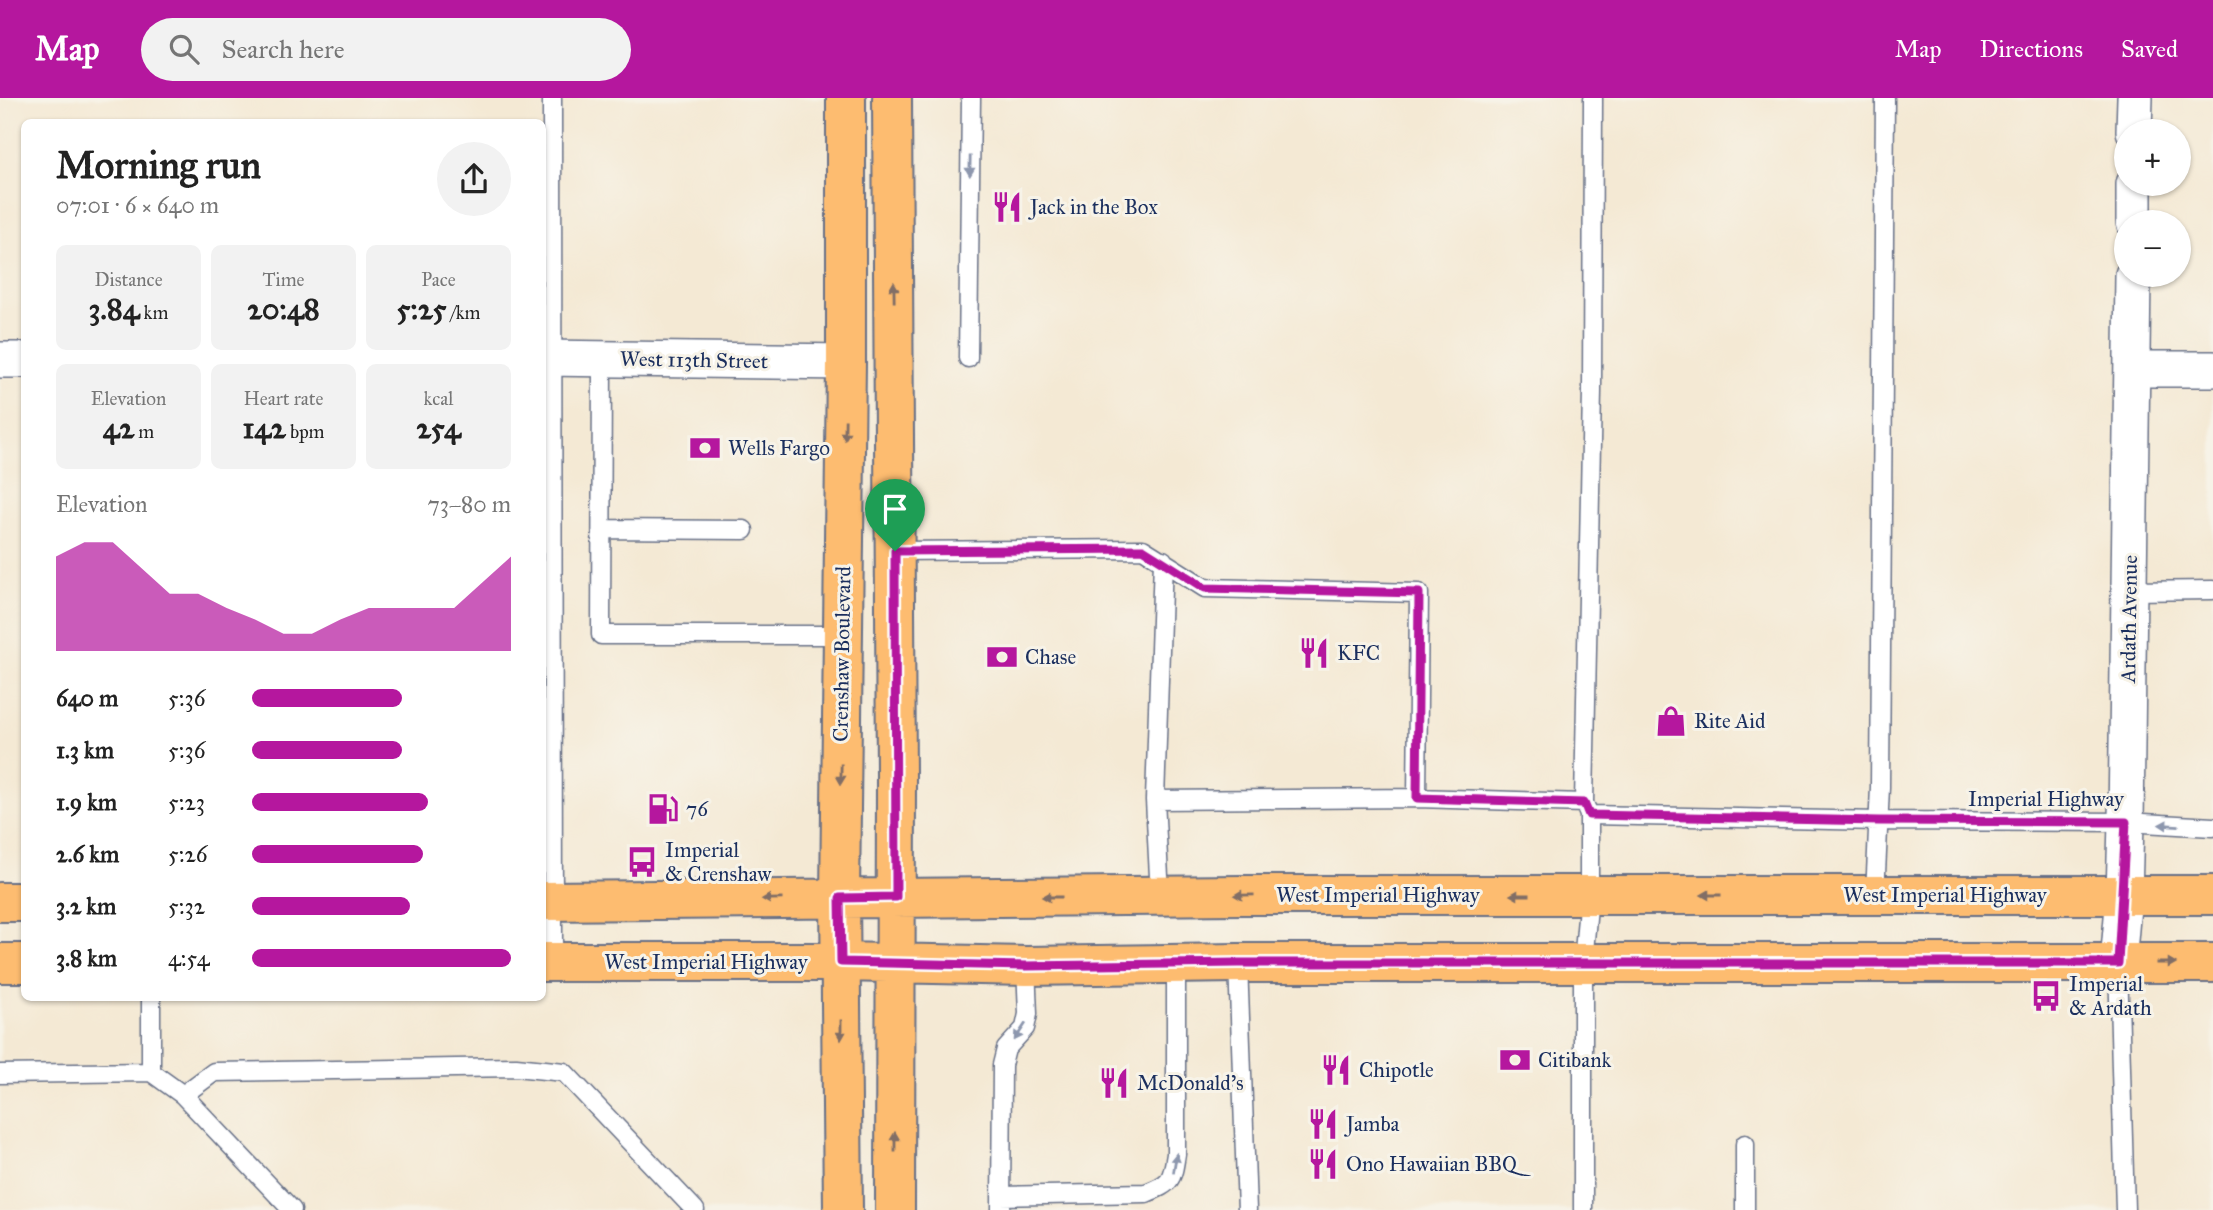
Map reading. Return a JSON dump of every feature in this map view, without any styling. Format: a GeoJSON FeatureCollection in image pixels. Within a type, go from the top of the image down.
{"type":"FeatureCollection","features":[{"type":"Feature","properties":{"kind":"main road","name":"Crenshaw Boulevard"},"geometry":{"type":"LineString","coordinates":[[843,1210],[840,898],[846,98]]}},
{"type":"Feature","properties":{"kind":"main road"},"geometry":{"type":"LineString","coordinates":[[852,98],[866,146],[864,335],[894,360]]}},
{"type":"Feature","properties":{"kind":"main road"},"geometry":{"type":"LineString","coordinates":[[892,98],[895,1210]]}},
{"type":"Feature","properties":{"kind":"main road","name":"West Imperial Highway"},"geometry":{"type":"LineString","coordinates":[[548,901],[1589,894],[2213,894]]}},
{"type":"Feature","properties":{"kind":"main road"},"geometry":{"type":"LineString","coordinates":[[0,902],[21,902]]}},
{"type":"Feature","properties":{"kind":"main road","name":"West Imperial Highway"},"geometry":{"type":"LineString","coordinates":[[548,962],[841,962],[1026,966],[1238,963],[2213,963]]}},
{"type":"Feature","properties":{"kind":"main road"},"geometry":{"type":"LineString","coordinates":[[0,963],[21,963]]}},
{"type":"Feature","properties":{"kind":"street"},"geometry":{"type":"LineString","coordinates":[[2134,119],[2135,98]]}},
{"type":"Feature","properties":{"kind":"street","name":"Ardath Avenue"},"geometry":{"type":"LineString","coordinates":[[2118,963],[2126,822],[2133,287]]}},
{"type":"Feature","properties":{"kind":"street","name":"West 113th Street"},"geometry":{"type":"LineString","coordinates":[[548,358],[846,362]]}},
{"type":"Feature","properties":{"kind":"street"},"geometry":{"type":"LineString","coordinates":[[0,360],[21,360]]}},
{"type":"Feature","properties":{"kind":"street"},"geometry":{"type":"LineString","coordinates":[[2132,369],[2213,369]]}},
{"type":"Feature","properties":{"kind":"lane"},"geometry":{"type":"LineString","coordinates":[[548,962],[548,358],[552,98]]}},
{"type":"Feature","properties":{"kind":"lane"},"geometry":{"type":"LineString","coordinates":[[968,358],[971,98]]}},
{"type":"Feature","properties":{"kind":"lane"},"geometry":{"type":"LineString","coordinates":[[1583,1210],[1583,963],[1589,894],[1587,809],[1593,98]]}},
{"type":"Feature","properties":{"kind":"lane"},"geometry":{"type":"LineString","coordinates":[[1875,894],[1879,821],[1885,98]]}},
{"type":"Feature","properties":{"kind":"lane"},"geometry":{"type":"LineString","coordinates":[[602,358],[601,635],[843,635]]}},
{"type":"Feature","properties":{"kind":"lane"},"geometry":{"type":"LineString","coordinates":[[602,529],[744,530]]}},
{"type":"Feature","properties":{"kind":"lane"},"geometry":{"type":"LineString","coordinates":[[895,551],[1143,549],[1205,588],[1419,593],[1417,798]]}},
{"type":"Feature","properties":{"kind":"lane"},"geometry":{"type":"LineString","coordinates":[[1160,896],[1155,800],[1163,560]]}},
{"type":"Feature","properties":{"kind":"lane"},"geometry":{"type":"LineString","coordinates":[[2129,590],[2213,590]]}},
{"type":"Feature","properties":{"kind":"lane","name":"Imperial Highway"},"geometry":{"type":"LineString","coordinates":[[1155,800],[1417,798],[1587,809],[1879,821],[2126,822],[2213,827]]}},
{"type":"Feature","properties":{"kind":"lane"},"geometry":{"type":"LineString","coordinates":[[1238,963],[1247,1210]]}},
{"type":"Feature","properties":{"kind":"lane"},"geometry":{"type":"LineString","coordinates":[[2118,963],[2125,1210]]}},
{"type":"Feature","properties":{"kind":"lane"},"geometry":{"type":"LineString","coordinates":[[1026,966],[1028,1014],[1025,1028],[1006,1049],[1002,1065],[1001,1203],[1146,1193],[1161,1187],[1172,1178],[1177,1154],[1175,964]]}},
{"type":"Feature","properties":{"kind":"lane"},"geometry":{"type":"LineString","coordinates":[[151,1001],[151,1072]]}},
{"type":"Feature","properties":{"kind":"lane"},"geometry":{"type":"LineString","coordinates":[[183,1095],[214,1072],[516,1067],[564,1072],[695,1210]]}},
{"type":"Feature","properties":{"kind":"lane"},"geometry":{"type":"LineString","coordinates":[[0,1074],[151,1072],[183,1095],[292,1210]]}},
{"type":"Feature","properties":{"kind":"lane"},"geometry":{"type":"LineString","coordinates":[[1745,1144],[1745,1210]]}},
{"type":"Feature","properties":{"kind":"lane"},"geometry":{"type":"LineString","coordinates":[[1104,1210],[1124,1194]]}},
{"type":"Feature","properties":{"kind":"place","name":"Jack in the Box"},"geometry":{"type":"Point","coordinates":[1007,207]}},
{"type":"Feature","properties":{"kind":"place","name":"Wells Fargo"},"geometry":{"type":"Point","coordinates":[705,448]}},
{"type":"Feature","properties":{"kind":"place","name":"KFC"},"geometry":{"type":"Point","coordinates":[1314,653]}},
{"type":"Feature","properties":{"kind":"place","name":"Chase"},"geometry":{"type":"Point","coordinates":[1002,657]}},
{"type":"Feature","properties":{"kind":"place","name":"Rite Aid"},"geometry":{"type":"Point","coordinates":[1671,721]}},
{"type":"Feature","properties":{"kind":"place","name":"76"},"geometry":{"type":"Point","coordinates":[663,809]}},
{"type":"Feature","properties":{"kind":"place","name":"Imperial & Crenshaw"},"geometry":{"type":"Point","coordinates":[642,862]}},
{"type":"Feature","properties":{"kind":"place","name":"Imperial & Ardath"},"geometry":{"type":"Point","coordinates":[2046,996]}},
{"type":"Feature","properties":{"kind":"place","name":"Citibank"},"geometry":{"type":"Point","coordinates":[1515,1060]}},
{"type":"Feature","properties":{"kind":"place","name":"Chipotle"},"geometry":{"type":"Point","coordinates":[1336,1070]}},
{"type":"Feature","properties":{"kind":"place","name":"McDonald's"},"geometry":{"type":"Point","coordinates":[1114,1083]}},
{"type":"Feature","properties":{"kind":"place","name":"Jamba"},"geometry":{"type":"Point","coordinates":[1323,1124]}},
{"type":"Feature","properties":{"kind":"place","name":"Ono Hawaiian BBQ"},"geometry":{"type":"Point","coordinates":[1323,1164]}},
{"type":"Feature","properties":{"kind":"route"},"geometry":{"type":"LineString","coordinates":[[1143,549],[1205,588],[1419,593],[1417,798],[1584,803],[1589,815],[1879,821],[2126,822],[2118,963],[1238,963],[1026,966],[841,962],[840,898],[896,897],[895,551],[1143,549]]}}]}
